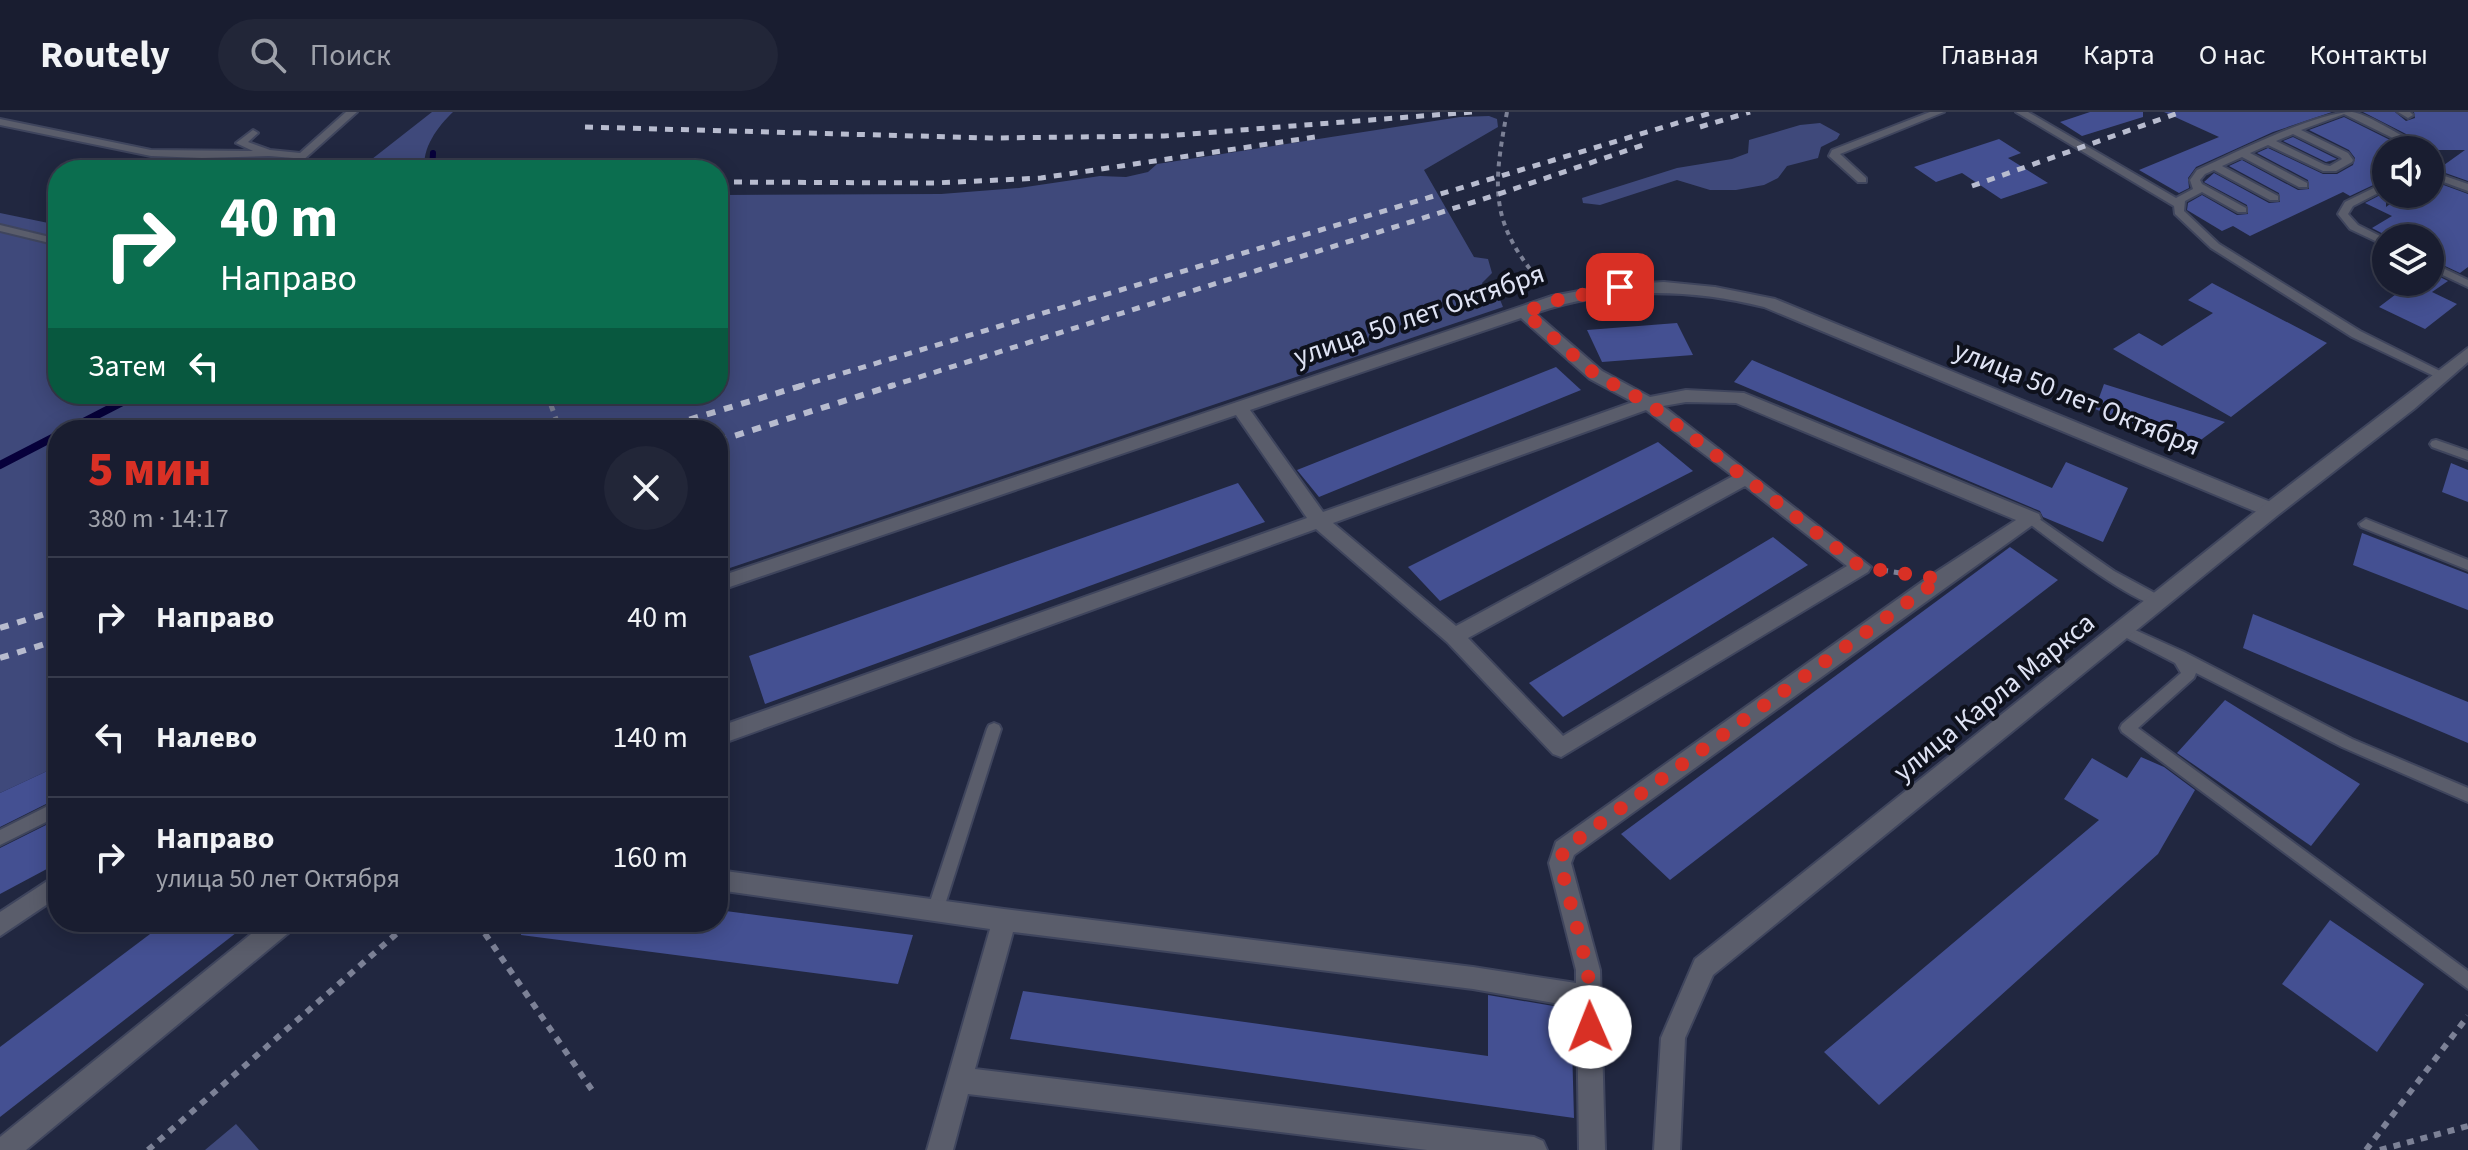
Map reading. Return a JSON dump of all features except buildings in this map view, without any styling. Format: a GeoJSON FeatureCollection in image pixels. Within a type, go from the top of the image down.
{"type":"FeatureCollection","features":[{"type":"Feature","properties":{"kind":"street","name":"улица 50 лет Октября"},"geometry":{"type":"LineString","coordinates":[[728,581],[1558,300],[1599,290],[1649,285],[1711,290],[1769,303],[2271,510]]}},
{"type":"Feature","properties":{"kind":"street"},"geometry":{"type":"LineString","coordinates":[[1239,407],[1319,521],[1454,636],[1561,748],[1861,567],[1648,403],[1596,375],[1524,312]]}},
{"type":"Feature","properties":{"kind":"street","name":"улица Карла Маркса"},"geometry":{"type":"LineString","coordinates":[[1667,1150],[1673,1038],[1704,967],[2271,510],[2408,405],[2440,374],[2468,353]]}},
{"type":"Feature","properties":{"kind":"street"},"geometry":{"type":"LineString","coordinates":[[728,732],[1648,403],[1686,396],[1738,397],[2032,519]]}},
{"type":"Feature","properties":{"kind":"street"},"geometry":{"type":"LineString","coordinates":[[1454,636],[1746,477]]}},
{"type":"Feature","properties":{"kind":"street"},"geometry":{"type":"LineString","coordinates":[[1592,1150],[1588,970],[1560,863],[1564,849],[1940,579],[2032,519]]}},
{"type":"Feature","properties":{"kind":"street"},"geometry":{"type":"LineString","coordinates":[[728,881],[1004,920],[1473,978],[1589,997]]}},
{"type":"Feature","properties":{"kind":"street"},"geometry":{"type":"LineString","coordinates":[[0,925],[48,891]]}},
{"type":"Feature","properties":{"kind":"street"},"geometry":{"type":"LineString","coordinates":[[940,1150],[1004,920]]}},
{"type":"Feature","properties":{"kind":"street"},"geometry":{"type":"LineString","coordinates":[[5,1150],[272,932]]}},
{"type":"Feature","properties":{"kind":"street"},"geometry":{"type":"LineString","coordinates":[[960,1080],[1534,1150]]}},
{"type":"Feature","properties":{"kind":"lane"},"geometry":{"type":"LineString","coordinates":[[297,160],[352,112]]}},
{"type":"Feature","properties":{"kind":"lane"},"geometry":{"type":"LineString","coordinates":[[1862,180],[1839,163],[1834,156],[1836,152],[1939,112]]}},
{"type":"Feature","properties":{"kind":"lane"},"geometry":{"type":"LineString","coordinates":[[2021,112],[2178,204],[2187,221],[2215,246],[2356,334],[2440,374]]}},
{"type":"Feature","properties":{"kind":"lane"},"geometry":{"type":"LineString","coordinates":[[2242,210],[2200,187],[2195,180],[2214,166],[2268,141],[2344,112],[2395,136]]}},
{"type":"Feature","properties":{"kind":"lane"},"geometry":{"type":"LineString","coordinates":[[0,122],[151,153],[302,156]]}},
{"type":"Feature","properties":{"kind":"lane"},"geometry":{"type":"LineString","coordinates":[[2268,141],[2323,168],[2332,169],[2348,160],[2344,155],[2294,130]]}},
{"type":"Feature","properties":{"kind":"lane"},"geometry":{"type":"LineString","coordinates":[[253,133],[241,143],[269,153]]}},
{"type":"Feature","properties":{"kind":"lane"},"geometry":{"type":"LineString","coordinates":[[2242,153],[2303,185]]}},
{"type":"Feature","properties":{"kind":"lane"},"geometry":{"type":"LineString","coordinates":[[2214,166],[2274,198]]}},
{"type":"Feature","properties":{"kind":"lane"},"geometry":{"type":"LineString","coordinates":[[2444,179],[2468,188]]}},
{"type":"Feature","properties":{"kind":"lane"},"geometry":{"type":"LineString","coordinates":[[2178,204],[2200,187]]}},
{"type":"Feature","properties":{"kind":"lane"},"geometry":{"type":"LineString","coordinates":[[2372,192],[2349,204],[2343,214],[2354,227],[2372,236]]}},
{"type":"Feature","properties":{"kind":"lane"},"geometry":{"type":"LineString","coordinates":[[0,228],[48,240]]}},
{"type":"Feature","properties":{"kind":"lane"},"geometry":{"type":"LineString","coordinates":[[2444,272],[2468,284]]}},
{"type":"Feature","properties":{"kind":"lane"},"geometry":{"type":"LineString","coordinates":[[2436,444],[2468,456]]}},
{"type":"Feature","properties":{"kind":"lane"},"geometry":{"type":"LineString","coordinates":[[2032,519],[2109,575],[2159,602]]}},
{"type":"Feature","properties":{"kind":"lane"},"geometry":{"type":"LineString","coordinates":[[2366,524],[2468,565]]}},
{"type":"Feature","properties":{"kind":"lane"},"geometry":{"type":"LineString","coordinates":[[2124,630],[2347,743],[2468,795]]}},
{"type":"Feature","properties":{"kind":"lane"},"geometry":{"type":"LineString","coordinates":[[2179,656],[2189,674],[2127,728],[2468,981]]}},
{"type":"Feature","properties":{"kind":"lane"},"geometry":{"type":"LineString","coordinates":[[935,911],[994,729]]}},
{"type":"Feature","properties":{"kind":"lane"},"geometry":{"type":"LineString","coordinates":[[0,838],[48,813]]}},
{"type":"Feature","properties":{"kind":"path"},"geometry":{"type":"LineString","coordinates":[[1507,112],[1500,153],[1498,216],[1505,236],[1522,263],[1558,300]]}},
{"type":"Feature","properties":{"kind":"path"},"geometry":{"type":"LineString","coordinates":[[1861,567],[1940,579]]}},
{"type":"Feature","properties":{"kind":"path"},"geometry":{"type":"LineString","coordinates":[[148,1150],[399,932]]}},
{"type":"Feature","properties":{"kind":"path"},"geometry":{"type":"LineString","coordinates":[[484,932],[592,1090]]}},
{"type":"Feature","properties":{"kind":"path"},"geometry":{"type":"LineString","coordinates":[[2366,1150],[2468,1016]]}},
{"type":"Feature","properties":{"kind":"path"},"geometry":{"type":"LineString","coordinates":[[2380,1150],[2468,1126]]}},
{"type":"Feature","properties":{"kind":"shaded area"},"geometry":{"type":"Polygon","coordinates":[[[432,112],[453,112],[432,138],[424,160],[371,160],[432,112]]]}},
{"type":"Feature","properties":{"kind":"shaded area"},"geometry":{"type":"Polygon","coordinates":[[[1489,116],[1497,119],[1498,127],[1424,170],[1474,257],[1488,259],[1492,273],[1482,283],[1485,291],[1499,297],[1503,307],[728,569],[728,420],[48,420],[48,771],[0,793],[0,213],[48,223],[48,404],[728,404],[728,195],[941,194],[1019,188],[1100,176],[1126,177],[1148,172],[1157,164],[1460,117],[1489,116]]]}},
{"type":"Feature","properties":{"kind":"shaded area"},"geometry":{"type":"Polygon","coordinates":[[[1820,123],[1840,134],[1837,139],[1821,147],[1818,158],[1787,166],[1778,178],[1764,185],[1710,190],[1677,180],[1600,205],[1583,203],[1582,198],[1677,168],[1732,159],[1748,153],[1749,140],[1800,125],[1820,123]]]}},
{"type":"Feature","properties":{"kind":"shaded area"},"geometry":{"type":"Polygon","coordinates":[[[236,1124],[259,1150],[205,1150],[236,1124]]]}},
{"type":"Feature","properties":{"kind":"waterway"},"geometry":{"type":"LineString","coordinates":[[433,153],[433,160]]}},
{"type":"Feature","properties":{"kind":"waterway"},"geometry":{"type":"LineString","coordinates":[[87,420],[119,404]]}},
{"type":"Feature","properties":{"kind":"waterway"},"geometry":{"type":"LineString","coordinates":[[0,465],[48,440]]}},
{"type":"Feature","properties":{"kind":"railway"},"geometry":{"type":"LineString","coordinates":[[585,127],[990,138],[1164,136],[1473,112]]}},
{"type":"Feature","properties":{"kind":"railway"},"geometry":{"type":"LineString","coordinates":[[797,387],[1714,112]]}},
{"type":"Feature","properties":{"kind":"railway"},"geometry":{"type":"LineString","coordinates":[[1700,127],[1750,112]]}},
{"type":"Feature","properties":{"kind":"railway"},"geometry":{"type":"LineString","coordinates":[[1972,186],[2181,112]]}},
{"type":"Feature","properties":{"kind":"railway"},"geometry":{"type":"LineString","coordinates":[[728,182],[934,183],[1041,178],[1315,137]]}},
{"type":"Feature","properties":{"kind":"railway"},"geometry":{"type":"LineString","coordinates":[[888,387],[1496,195],[1643,145]]}},
{"type":"Feature","properties":{"kind":"railway"},"geometry":{"type":"LineString","coordinates":[[688,420],[804,385]]}},
{"type":"Feature","properties":{"kind":"railway"},"geometry":{"type":"LineString","coordinates":[[728,438],[894,385]]}},
{"type":"Feature","properties":{"kind":"railway"},"geometry":{"type":"LineString","coordinates":[[0,628],[48,613]]}},
{"type":"Feature","properties":{"kind":"railway"},"geometry":{"type":"LineString","coordinates":[[0,658],[48,643]]}},
{"type":"Feature","properties":{"kind":"route"},"geometry":{"type":"LineString","coordinates":[[1590,1027],[1588,970],[1560,863],[1564,849],[1940,579],[1861,567],[1648,403],[1596,375],[1524,312],[1558,300],[1620,287]]}}]}
